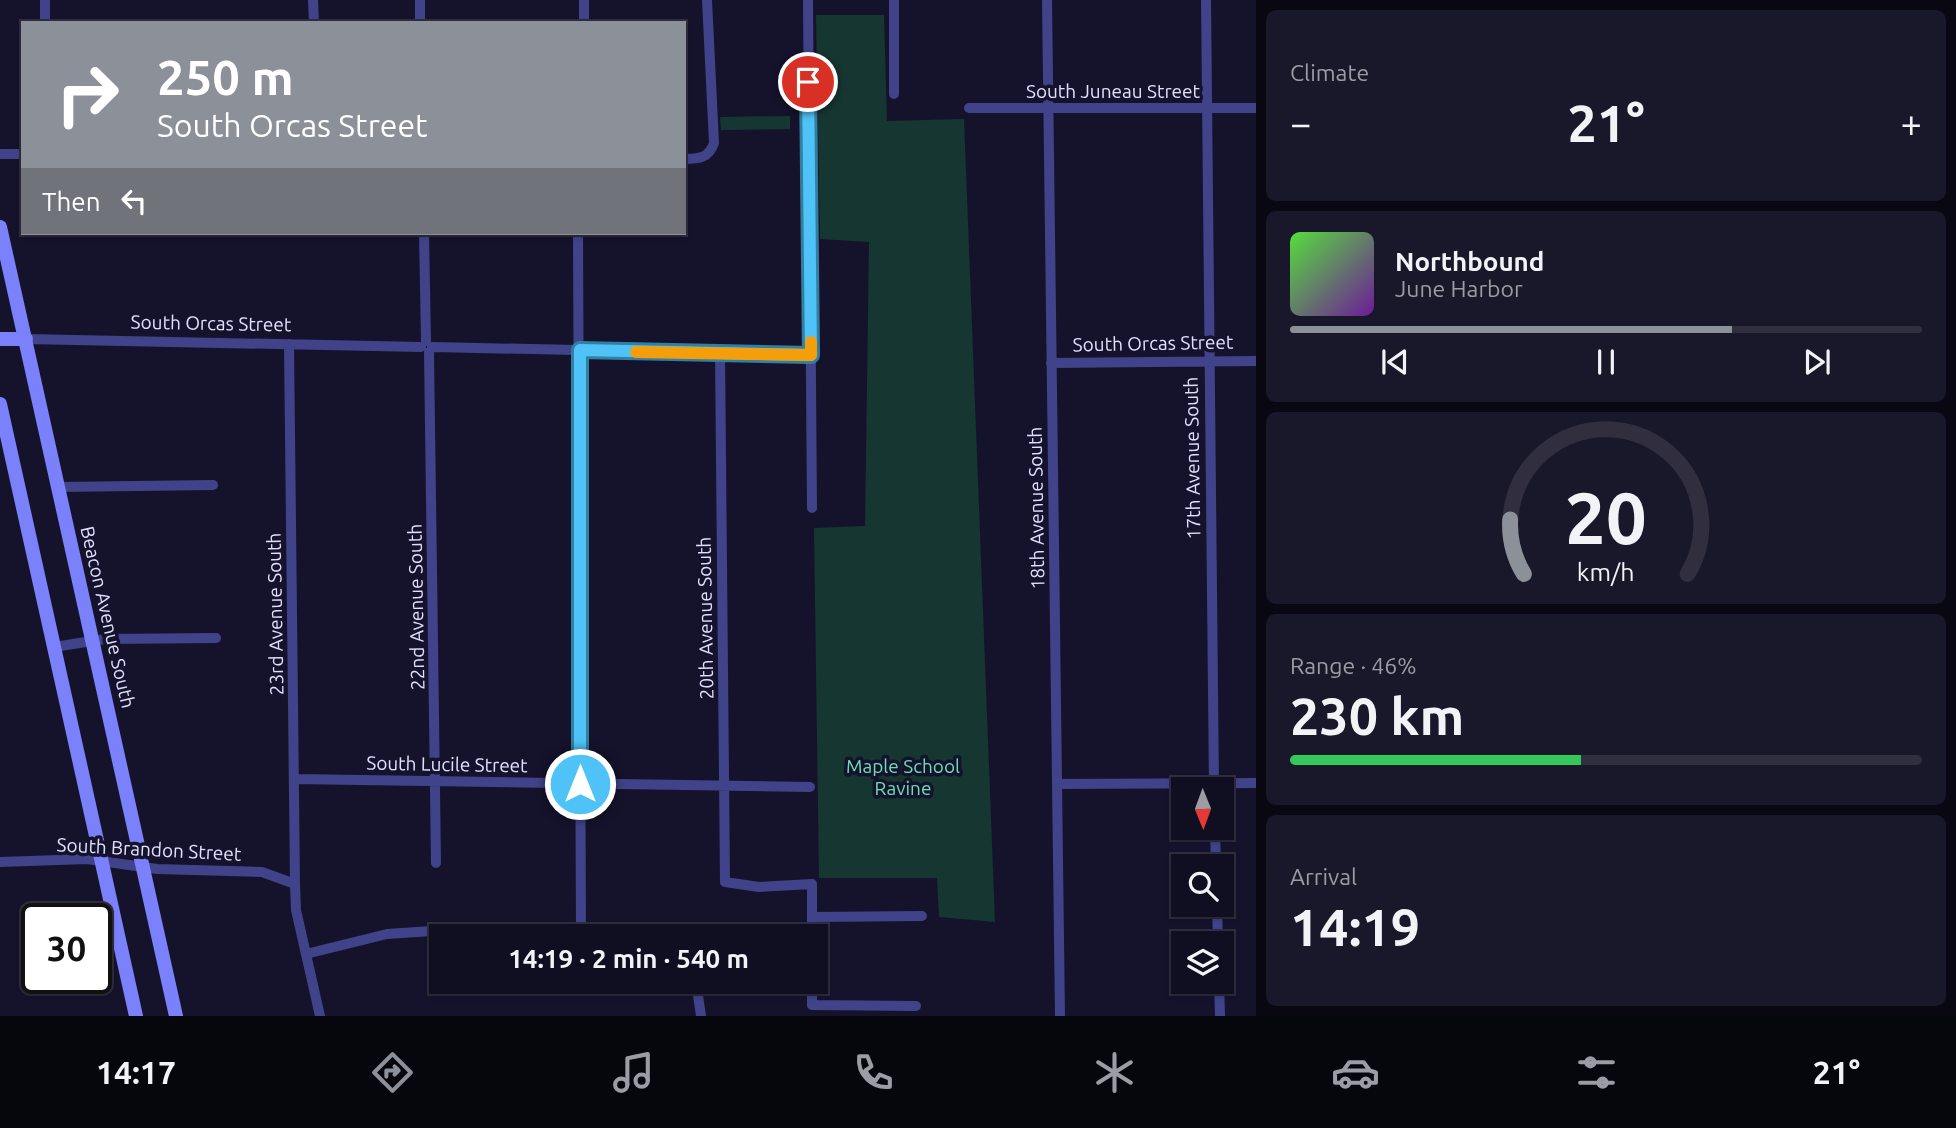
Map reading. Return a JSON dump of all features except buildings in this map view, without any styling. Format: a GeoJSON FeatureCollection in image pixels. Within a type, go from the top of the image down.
{"type":"FeatureCollection","features":[{"type":"Feature","properties":{"kind":"main road","name":"Beacon Avenue South"},"geometry":{"type":"LineString","coordinates":[[0,228],[176,1016]]}},
{"type":"Feature","properties":{"kind":"main road","name":"South Orcas Street"},"geometry":{"type":"LineString","coordinates":[[0,339],[26,339]]}},
{"type":"Feature","properties":{"kind":"main road"},"geometry":{"type":"LineString","coordinates":[[0,404],[136,1016]]}},
{"type":"Feature","properties":{"kind":"street"},"geometry":{"type":"LineString","coordinates":[[45,0],[45,21]]}},
{"type":"Feature","properties":{"kind":"street"},"geometry":{"type":"LineString","coordinates":[[313,0],[314,21]]}},
{"type":"Feature","properties":{"kind":"street"},"geometry":{"type":"LineString","coordinates":[[420,0],[420,21]]}},
{"type":"Feature","properties":{"kind":"street"},"geometry":{"type":"LineString","coordinates":[[584,0],[584,21]]}},
{"type":"Feature","properties":{"kind":"street"},"geometry":{"type":"LineString","coordinates":[[686,159],[700,158],[708,154],[714,143],[707,0]]}},
{"type":"Feature","properties":{"kind":"street"},"geometry":{"type":"LineString","coordinates":[[808,0],[812,508]]}},
{"type":"Feature","properties":{"kind":"street"},"geometry":{"type":"LineString","coordinates":[[894,0],[894,94]]}},
{"type":"Feature","properties":{"kind":"street","name":"18th Avenue South"},"geometry":{"type":"LineString","coordinates":[[1047,0],[1060,1016]]}},
{"type":"Feature","properties":{"kind":"street","name":"17th Avenue South"},"geometry":{"type":"LineString","coordinates":[[1206,0],[1214,777]]}},
{"type":"Feature","properties":{"kind":"street","name":"South Juneau Street"},"geometry":{"type":"LineString","coordinates":[[969,108],[1256,108]]}},
{"type":"Feature","properties":{"kind":"street"},"geometry":{"type":"LineString","coordinates":[[0,154],[21,154]]}},
{"type":"Feature","properties":{"kind":"street","name":"22nd Avenue South"},"geometry":{"type":"LineString","coordinates":[[424,235],[436,863]]}},
{"type":"Feature","properties":{"kind":"street"},"geometry":{"type":"LineString","coordinates":[[578,235],[582,924]]}},
{"type":"Feature","properties":{"kind":"street","name":"South Orcas Street"},"geometry":{"type":"LineString","coordinates":[[26,339],[811,355]]}},
{"type":"Feature","properties":{"kind":"street","name":"23rd Avenue South"},"geometry":{"type":"LineString","coordinates":[[289,344],[296,911],[320,1016]]}},
{"type":"Feature","properties":{"kind":"street","name":"20th Avenue South"},"geometry":{"type":"LineString","coordinates":[[720,353],[725,882],[759,887],[813,884],[812,917]]}},
{"type":"Feature","properties":{"kind":"street","name":"South Orcas Street"},"geometry":{"type":"LineString","coordinates":[[1051,363],[1256,361]]}},
{"type":"Feature","properties":{"kind":"street"},"geometry":{"type":"LineString","coordinates":[[58,487],[213,485]]}},
{"type":"Feature","properties":{"kind":"street"},"geometry":{"type":"LineString","coordinates":[[54,647],[93,641],[216,638]]}},
{"type":"Feature","properties":{"kind":"street","name":"South Lucile Street"},"geometry":{"type":"LineString","coordinates":[[294,779],[810,787]]}},
{"type":"Feature","properties":{"kind":"street"},"geometry":{"type":"LineString","coordinates":[[1234,784],[1256,782]]}},
{"type":"Feature","properties":{"kind":"street"},"geometry":{"type":"LineString","coordinates":[[1058,784],[1171,785]]}},
{"type":"Feature","properties":{"kind":"street","name":"South Brandon Street"},"geometry":{"type":"LineString","coordinates":[[0,862],[87,859],[143,867],[262,872],[295,884]]}},
{"type":"Feature","properties":{"kind":"street"},"geometry":{"type":"LineString","coordinates":[[812,924],[812,917],[922,916]]}},
{"type":"Feature","properties":{"kind":"street"},"geometry":{"type":"LineString","coordinates":[[306,954],[387,934],[429,931]]}},
{"type":"Feature","properties":{"kind":"street"},"geometry":{"type":"LineString","coordinates":[[698,994],[701,1016]]}},
{"type":"Feature","properties":{"kind":"street"},"geometry":{"type":"LineString","coordinates":[[811,994],[811,1005],[916,1006]]}},
{"type":"Feature","properties":{"kind":"street"},"geometry":{"type":"LineString","coordinates":[[1219,994],[1220,1016]]}},
{"type":"Feature","properties":{"kind":"green space","name":"Maple School Ravine"},"geometry":{"type":"Polygon","coordinates":[[[816,15],[884,15],[887,121],[964,119],[995,922],[939,917],[937,878],[819,878],[814,528],[865,526],[869,242],[820,239],[816,15]]]}},
{"type":"Feature","properties":{"kind":"green space"},"geometry":{"type":"Polygon","coordinates":[[[790,116],[790,129],[721,130],[720,117],[790,116]]]}},
{"type":"Feature","properties":{"kind":"slow traffic"},"geometry":{"type":"LineString","coordinates":[[636,352],[811,355],[811,342]]}},
{"type":"Feature","properties":{"kind":"route"},"geometry":{"type":"LineString","coordinates":[[580,784],[580,350],[811,355],[808,82]]}}]}
